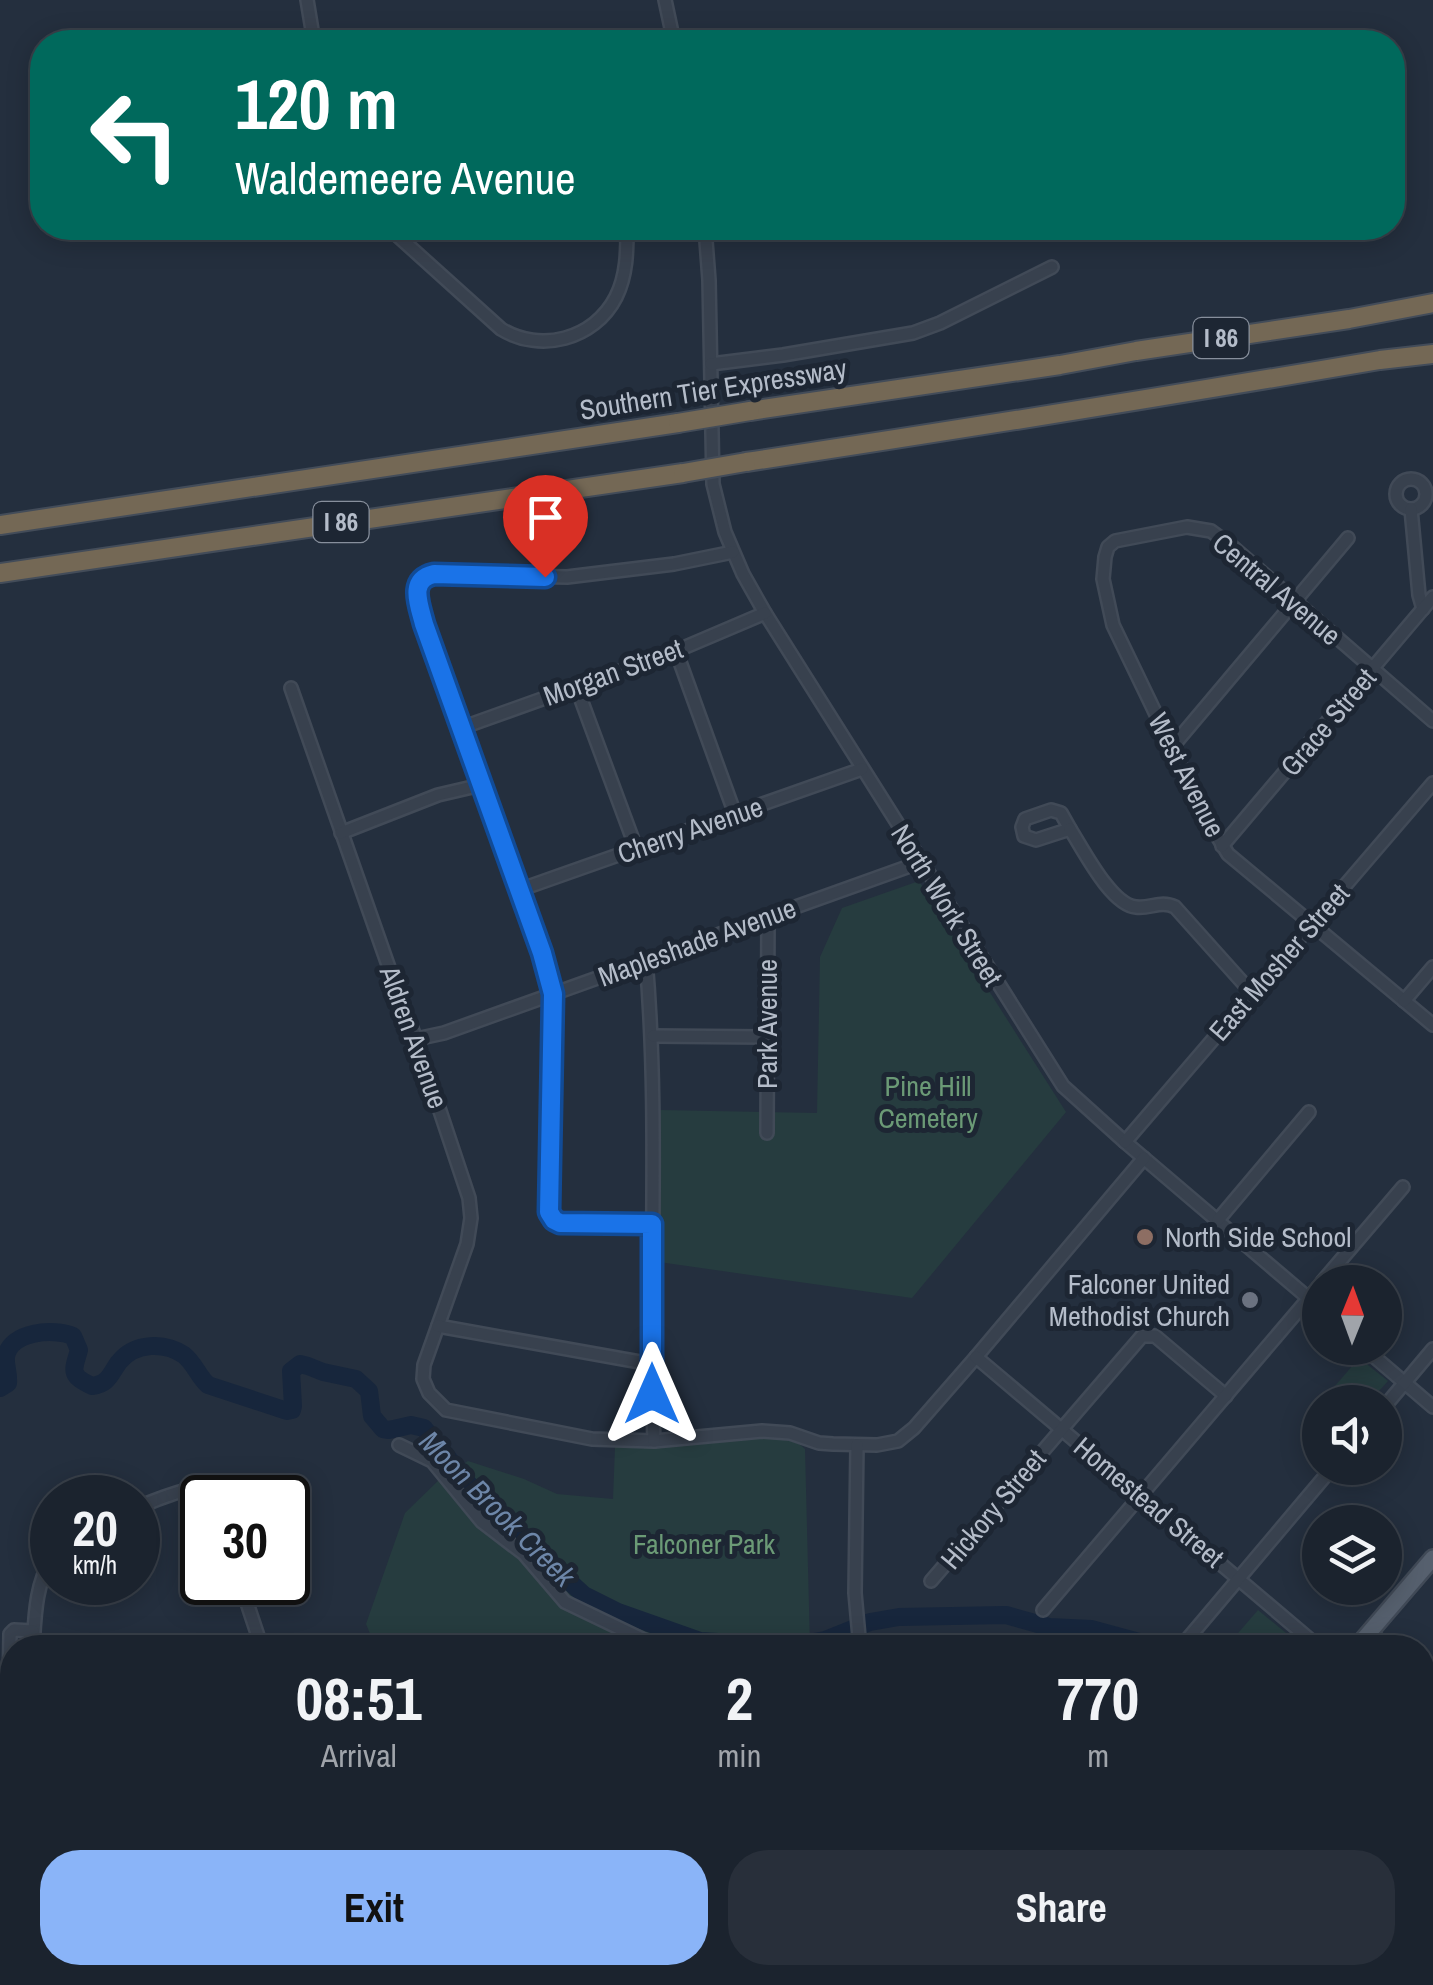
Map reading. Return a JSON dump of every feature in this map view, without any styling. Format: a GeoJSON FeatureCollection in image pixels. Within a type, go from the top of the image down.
{"type":"FeatureCollection","features":[{"type":"Feature","properties":{"kind":"highway","name":"Southern Tier Expressway"},"geometry":{"type":"LineString","coordinates":[[0,524],[1010,372],[1433,303]]}},
{"type":"Feature","properties":{"kind":"highway","name":"I 86"},"geometry":{"type":"LineString","coordinates":[[0,572],[682,473],[1433,354]]}},
{"type":"Feature","properties":{"kind":"main road"},"geometry":{"type":"LineString","coordinates":[[1367,1635],[1433,1558]]}},
{"type":"Feature","properties":{"kind":"street"},"geometry":{"type":"LineString","coordinates":[[307,0],[312,30]]}},
{"type":"Feature","properties":{"kind":"street"},"geometry":{"type":"LineString","coordinates":[[665,0],[671,30]]}},
{"type":"Feature","properties":{"kind":"street"},"geometry":{"type":"LineString","coordinates":[[402,240],[501,329],[516,338],[547,342],[577,334],[611,305],[624,278],[626,240]]}},
{"type":"Feature","properties":{"kind":"street","name":"North Work Street"},"geometry":{"type":"LineString","coordinates":[[706,240],[714,484],[725,532],[765,613],[1062,1086],[1302,1292]]}},
{"type":"Feature","properties":{"kind":"street"},"geometry":{"type":"LineString","coordinates":[[711,364],[913,333],[1052,267]]}},
{"type":"Feature","properties":{"kind":"street"},"geometry":{"type":"LineString","coordinates":[[1411,509],[1419,596],[1424,609]]}},
{"type":"Feature","properties":{"kind":"street","name":"Central Avenue"},"geometry":{"type":"LineString","coordinates":[[1105,558],[1108,547],[1116,541],[1197,527],[1211,532],[1433,721]]}},
{"type":"Feature","properties":{"kind":"street"},"geometry":{"type":"LineString","coordinates":[[1172,747],[1348,538]]}},
{"type":"Feature","properties":{"kind":"street"},"geometry":{"type":"LineString","coordinates":[[652,1224],[560,1223],[549,1212],[553,994],[417,596],[419,583],[434,574],[596,575],[733,552]]}},
{"type":"Feature","properties":{"kind":"street","name":"West Avenue"},"geometry":{"type":"LineString","coordinates":[[1105,558],[1103,579],[1113,625],[1222,846],[1433,1025]]}},
{"type":"Feature","properties":{"kind":"street","name":"Grace Street"},"geometry":{"type":"LineString","coordinates":[[1222,846],[1433,597]]}},
{"type":"Feature","properties":{"kind":"street","name":"Morgan Street"},"geometry":{"type":"LineString","coordinates":[[460,728],[676,651],[765,613]]}},
{"type":"Feature","properties":{"kind":"street"},"geometry":{"type":"LineString","coordinates":[[676,651],[736,814]]}},
{"type":"Feature","properties":{"kind":"street"},"geometry":{"type":"LineString","coordinates":[[576,686],[636,848]]}},
{"type":"Feature","properties":{"kind":"street","name":"Aldren Avenue"},"geometry":{"type":"LineString","coordinates":[[291,688],[470,1198],[472,1218],[467,1244],[424,1365],[426,1389],[439,1404],[455,1413],[604,1441],[654,1441]]}},
{"type":"Feature","properties":{"kind":"street","name":"Cherry Avenue"},"geometry":{"type":"LineString","coordinates":[[519,890],[862,769]]}},
{"type":"Feature","properties":{"kind":"street","name":"East Mosher Street"},"geometry":{"type":"LineString","coordinates":[[1125,1142],[1433,783]]}},
{"type":"Feature","properties":{"kind":"street"},"geometry":{"type":"LineString","coordinates":[[341,833],[438,796],[481,785]]}},
{"type":"Feature","properties":{"kind":"street"},"geometry":{"type":"LineString","coordinates":[[1070,829],[1118,899],[1135,908],[1169,904],[1175,907],[1252,994]]}},
{"type":"Feature","properties":{"kind":"street","name":"Mapleshade Avenue"},"geometry":{"type":"LineString","coordinates":[[416,1040],[444,1034],[921,862]]}},
{"type":"Feature","properties":{"kind":"street","name":"Park Avenue"},"geometry":{"type":"LineString","coordinates":[[767,1133],[768,915]]}},
{"type":"Feature","properties":{"kind":"street"},"geometry":{"type":"LineString","coordinates":[[646,960],[652,1036],[654,1441],[762,1431],[790,1433],[820,1443],[857,1445],[889,1443],[906,1436],[1144,1158]]}},
{"type":"Feature","properties":{"kind":"street"},"geometry":{"type":"LineString","coordinates":[[1404,1000],[1433,967]]}},
{"type":"Feature","properties":{"kind":"street"},"geometry":{"type":"LineString","coordinates":[[652,1036],[768,1036]]}},
{"type":"Feature","properties":{"kind":"street"},"geometry":{"type":"LineString","coordinates":[[1218,1220],[1308,1112]]}},
{"type":"Feature","properties":{"kind":"street"},"geometry":{"type":"LineString","coordinates":[[1337,1265],[1403,1187]]}},
{"type":"Feature","properties":{"kind":"street"},"geometry":{"type":"LineString","coordinates":[[1043,1610],[1302,1306]]}},
{"type":"Feature","properties":{"kind":"street"},"geometry":{"type":"LineString","coordinates":[[438,1326],[652,1364]]}},
{"type":"Feature","properties":{"kind":"street","name":"Hickory Street"},"geometry":{"type":"LineString","coordinates":[[931,1581],[1138,1339],[1148,1334],[1156,1336],[1226,1396]]}},
{"type":"Feature","properties":{"kind":"street"},"geometry":{"type":"LineString","coordinates":[[1402,1385],[1433,1349]]}},
{"type":"Feature","properties":{"kind":"street","name":"Homestead Street"},"geometry":{"type":"LineString","coordinates":[[976,1357],[1305,1635]]}},
{"type":"Feature","properties":{"kind":"street"},"geometry":{"type":"LineString","coordinates":[[1383,1365],[1433,1407]]}},
{"type":"Feature","properties":{"kind":"street"},"geometry":{"type":"LineString","coordinates":[[399,1445],[432,1461],[482,1522],[524,1554],[565,1602],[634,1635]]}},
{"type":"Feature","properties":{"kind":"street"},"geometry":{"type":"LineString","coordinates":[[857,1445],[858,1635]]}},
{"type":"Feature","properties":{"kind":"street"},"geometry":{"type":"LineString","coordinates":[[1191,1635],[1318,1485]]}},
{"type":"Feature","properties":{"kind":"street"},"geometry":{"type":"LineString","coordinates":[[34,1635],[36,1605]]}},
{"type":"Feature","properties":{"kind":"street"},"geometry":{"type":"LineString","coordinates":[[248,1605],[258,1635]]}},
{"type":"Feature","properties":{"kind":"street"},"geometry":{"type":"LineString","coordinates":[[11,1635],[11,1631],[34,1631]]}},
{"type":"Feature","properties":{"kind":"street"},"geometry":{"type":"LineString","coordinates":[[1370,1632],[1373,1635]]}},
{"type":"Feature","properties":{"kind":"green space","name":"Pine Hill Cemetery"},"geometry":{"type":"Polygon","coordinates":[[[919,881],[1066,1112],[912,1298],[659,1262],[660,1110],[817,1113],[820,957],[842,908],[919,881]]]}},
{"type":"Feature","properties":{"kind":"green space"},"geometry":{"type":"Polygon","coordinates":[[[1353,1365],[1368,1365],[1388,1381],[1384,1385],[1336,1385],[1353,1365]]]}},
{"type":"Feature","properties":{"kind":"green space","name":"Falconer Park"},"geometry":{"type":"Polygon","coordinates":[[[768,1437],[797,1442],[805,1449],[810,1635],[371,1635],[366,1624],[405,1513],[441,1478],[468,1461],[557,1494],[613,1499],[615,1447],[768,1437]]]}},
{"type":"Feature","properties":{"kind":"green space"},"geometry":{"type":"Polygon","coordinates":[[[1258,1610],[1288,1635],[1236,1635],[1258,1610]]]}},
{"type":"Feature","properties":{"kind":"waterway","name":"Moon Brook Creek"},"geometry":{"type":"LineString","coordinates":[[0,1388],[8,1383],[9,1348],[24,1337],[45,1332],[73,1336],[79,1350],[75,1372],[92,1386],[106,1381],[126,1355],[150,1346],[184,1355],[208,1385],[287,1411],[293,1406],[291,1371],[300,1364],[356,1379],[369,1391],[372,1416],[383,1429],[411,1425],[424,1428],[483,1502],[535,1545],[584,1595],[618,1612],[683,1635]]}},
{"type":"Feature","properties":{"kind":"waterway","name":"Moon Brook Creek"},"geometry":{"type":"LineString","coordinates":[[838,1635],[870,1622],[899,1617],[1006,1615],[1049,1627],[1091,1629],[1113,1635]]}},
{"type":"Feature","properties":{"kind":"place","name":"North Side School"},"geometry":{"type":"Point","coordinates":[1145,1237]}},
{"type":"Feature","properties":{"kind":"place","name":"Falconer United Methodist Church"},"geometry":{"type":"Point","coordinates":[1250,1300]}},
{"type":"Feature","properties":{"kind":"route"},"geometry":{"type":"LineString","coordinates":[[545,577],[434,574],[418,584],[417,596],[553,994],[549,1212],[560,1223],[652,1224],[652,1394]]}}]}
